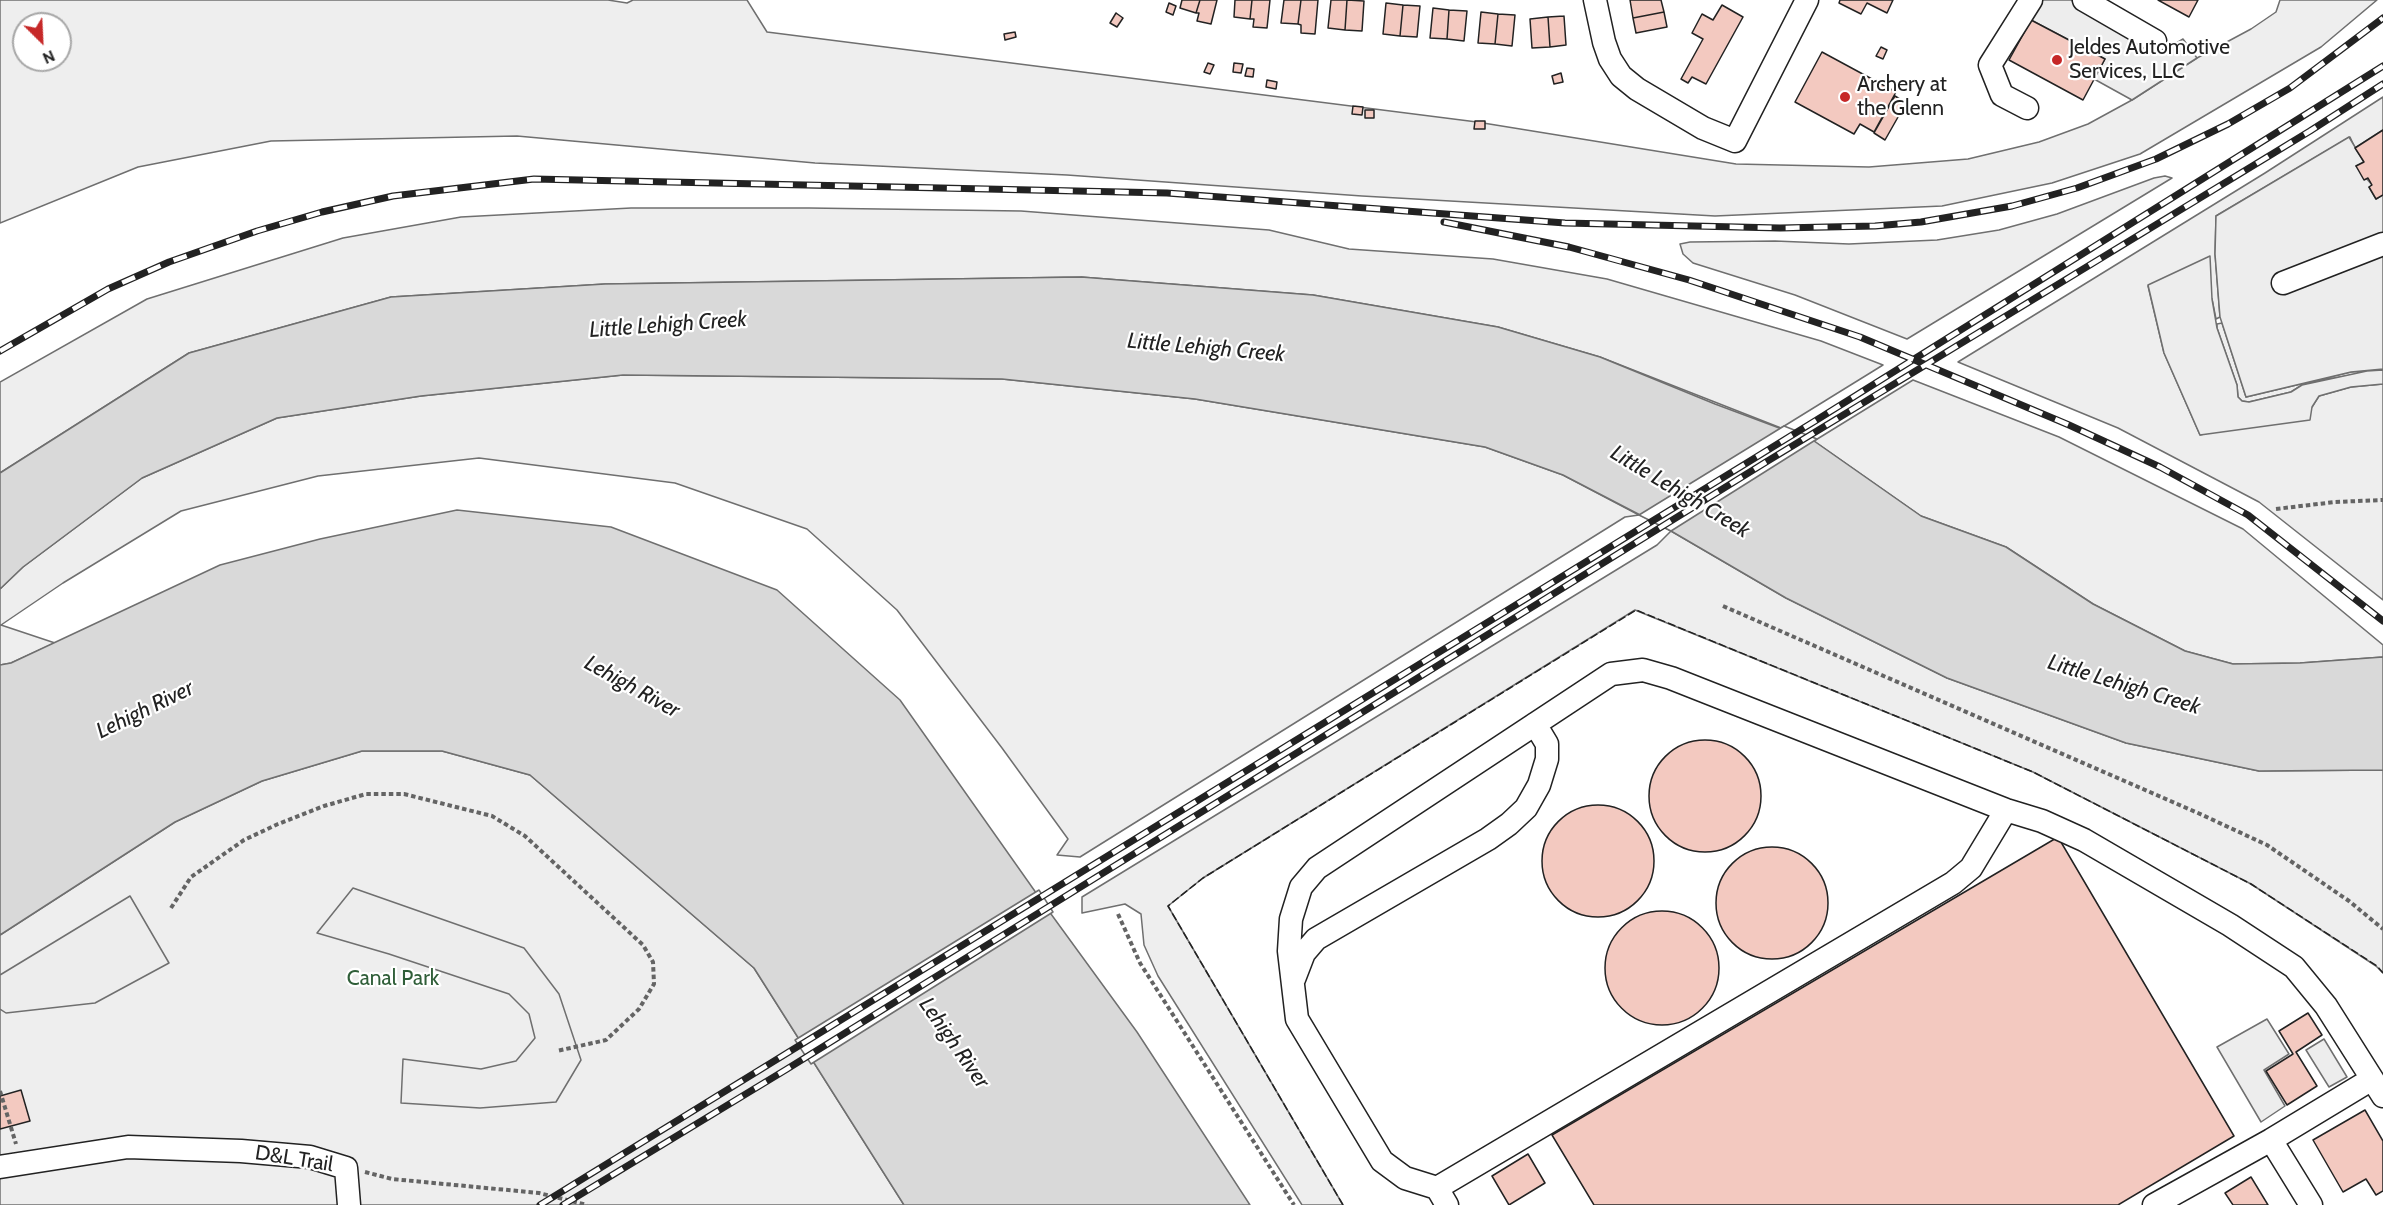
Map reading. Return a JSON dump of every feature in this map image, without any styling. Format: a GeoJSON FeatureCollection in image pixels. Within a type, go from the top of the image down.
{"type":"FeatureCollection","features":[{"type":"Feature","properties":{"kind":"street"},"geometry":{"type":"LineString","coordinates":[[1595,0],[1604,42],[1610,59],[1621,76],[1637,89],[1703,128],[1735,141],[1807,0]]}},
{"type":"Feature","properties":{"kind":"street"},"geometry":{"type":"LineString","coordinates":[[2026,108],[2002,95],[1990,65],[2031,0]]}},
{"type":"Feature","properties":{"kind":"street"},"geometry":{"type":"LineString","coordinates":[[2084,0],[2155,41]]}},
{"type":"Feature","properties":{"kind":"street"},"geometry":{"type":"LineString","coordinates":[[2283,283],[2383,244]]}},
{"type":"Feature","properties":{"kind":"street"},"geometry":{"type":"LineString","coordinates":[[2006,810],[1971,867],[1953,883],[1442,1196],[1405,1178],[1382,1161],[1297,1019],[1289,951],[1291,919],[1301,887],[1317,868],[1611,674],[1643,670],[1671,678],[2006,810],[2042,821],[2084,840],[2230,925],[2294,967],[2326,1006],[2377,1088],[2271,1140],[2154,1205]]}},
{"type":"Feature","properties":{"kind":"street"},"geometry":{"type":"LineString","coordinates":[[1292,983],[1304,953],[1316,939],[1488,838],[1509,824],[1526,807],[1539,785],[1547,759],[1547,744],[1535,724]]}},
{"type":"Feature","properties":{"kind":"street"},"geometry":{"type":"LineString","coordinates":[[2271,1140],[2312,1205]]}},
{"type":"Feature","properties":{"kind":"street","name":"D&L Trail"},"geometry":{"type":"LineString","coordinates":[[0,1167],[128,1147],[241,1151],[310,1157],[346,1167]]}},
{"type":"Feature","properties":{"kind":"street"},"geometry":{"type":"LineString","coordinates":[[346,1167],[349,1200]]}},
{"type":"Feature","properties":{"kind":"path"},"geometry":{"type":"LineString","coordinates":[[2276,509],[2335,502],[2383,500]]}},
{"type":"Feature","properties":{"kind":"path"},"geometry":{"type":"LineString","coordinates":[[1723,606],[2267,845],[2349,901],[2383,929]]}},
{"type":"Feature","properties":{"kind":"path"},"geometry":{"type":"LineString","coordinates":[[171,908],[191,877],[243,840],[324,806],[366,794],[404,794],[492,816],[525,836],[643,945],[653,962],[654,984],[639,1010],[606,1040],[557,1051]]}},
{"type":"Feature","properties":{"kind":"path"},"geometry":{"type":"LineString","coordinates":[[1118,914],[1140,963],[1294,1205]]}},
{"type":"Feature","properties":{"kind":"path"},"geometry":{"type":"LineString","coordinates":[[0,1091],[13,1130]]}},
{"type":"Feature","properties":{"kind":"path","name":"D&L Trail"},"geometry":{"type":"LineString","coordinates":[[346,1167],[392,1179],[539,1193],[587,1205]]}},
{"type":"Feature","properties":{"kind":"green space"},"geometry":{"type":"Polygon","coordinates":[[[0,0],[608,0],[627,3],[633,0],[747,0],[767,32],[1477,122],[1736,164],[1869,167],[1968,159],[2039,142],[2088,124],[2132,100],[2197,58],[2251,29],[2276,12],[2280,0],[2377,0],[2321,47],[2140,154],[2052,183],[1942,206],[1715,216],[1362,196],[1067,175],[815,163],[517,136],[271,141],[138,167],[0,223],[0,0]]]}},
{"type":"Feature","properties":{"kind":"green space"},"geometry":{"type":"Polygon","coordinates":[[[2383,97],[2383,130],[2355,148],[2350,137],[2216,216],[2215,254],[2220,317],[2216,319],[2212,299],[2148,286],[2164,353],[2200,435],[2312,407],[2319,396],[2351,387],[2383,384],[2383,600],[2259,502],[2118,428],[1958,362],[2265,173],[2383,97]]]}},
{"type":"Feature","properties":{"kind":"green space"},"geometry":{"type":"Polygon","coordinates":[[[2165,176],[2172,178],[1907,339],[1795,295],[1693,263],[1683,254],[1680,244],[1775,241],[1849,244],[1937,240],[1999,230],[2057,214],[2165,176]]]}},
{"type":"Feature","properties":{"kind":"green space"},"geometry":{"type":"Polygon","coordinates":[[[631,208],[1021,211],[1269,230],[1349,249],[1493,259],[1607,279],[1821,341],[1883,365],[1781,428],[1600,357],[1498,327],[1313,295],[1081,277],[605,284],[391,297],[189,353],[0,473],[0,382],[147,299],[343,238],[461,217],[631,208]]]}},
{"type":"Feature","properties":{"kind":"green space"},"geometry":{"type":"Polygon","coordinates":[[[2222,323],[2246,397],[2351,372],[2383,370],[2328,379],[2302,385],[2291,392],[2249,402],[2242,401],[2238,397],[2237,385],[2217,328],[2217,324],[2222,323]]]}},
{"type":"Feature","properties":{"kind":"green space"},"geometry":{"type":"Polygon","coordinates":[[[623,375],[1002,379],[1195,399],[1485,447],[1563,475],[1639,515],[1625,517],[1080,857],[1057,855],[1068,839],[897,610],[807,529],[675,483],[479,458],[318,476],[181,511],[63,583],[1,625],[55,643],[11,663],[0,665],[0,589],[23,567],[142,478],[277,418],[421,396],[623,375]]]}},
{"type":"Feature","properties":{"kind":"green space"},"geometry":{"type":"Polygon","coordinates":[[[1913,380],[2059,437],[2243,529],[2383,645],[2383,657],[2300,663],[2233,664],[2185,651],[2093,604],[2006,547],[1921,516],[1814,441],[1913,380]]]}},
{"type":"Feature","properties":{"kind":"green space"},"geometry":{"type":"Polygon","coordinates":[[[1671,531],[1786,598],[1947,678],[2126,743],[2259,771],[2383,770],[2383,973],[2376,966],[2251,884],[2033,772],[1635,610],[1203,878],[1168,906],[1343,1205],[1302,1205],[1158,976],[1144,945],[1141,914],[1125,904],[1082,913],[1082,897],[1657,545],[1671,531]]]}},
{"type":"Feature","properties":{"kind":"green space","name":"Canal Park"},"geometry":{"type":"Polygon","coordinates":[[[362,751],[442,751],[530,775],[754,968],[904,1205],[0,1205],[0,935],[175,822],[262,781],[362,751]]]}},
{"type":"Feature","properties":{"kind":"shaded area"},"geometry":{"type":"Polygon","coordinates":[[[2020,0],[2071,0],[2160,53],[2183,39],[2197,58],[2132,100],[2094,79],[2105,59],[2031,20],[2020,0]]]}},
{"type":"Feature","properties":{"kind":"shaded area"},"geometry":{"type":"Polygon","coordinates":[[[2349,137],[2364,162],[2356,166],[2372,185],[2369,187],[2376,199],[2383,195],[2383,369],[2351,372],[2246,397],[2220,317],[2215,254],[2216,216],[2349,137]]]}},
{"type":"Feature","properties":{"kind":"shaded area"},"geometry":{"type":"Polygon","coordinates":[[[2210,256],[2212,299],[2217,328],[2237,385],[2238,397],[2242,401],[2249,402],[2291,392],[2302,385],[2367,371],[2383,370],[2383,384],[2351,387],[2319,396],[2312,407],[2310,420],[2200,435],[2164,353],[2148,285],[2210,256]]]}},
{"type":"Feature","properties":{"kind":"shaded area"},"geometry":{"type":"Polygon","coordinates":[[[353,888],[524,948],[559,994],[581,1060],[556,1102],[480,1108],[401,1103],[403,1059],[481,1069],[516,1061],[535,1038],[529,1014],[509,994],[317,933],[353,888]]]}},
{"type":"Feature","properties":{"kind":"shaded area"},"geometry":{"type":"Polygon","coordinates":[[[130,896],[169,963],[95,1003],[6,1013],[0,1009],[0,975],[130,896]]]}},
{"type":"Feature","properties":{"kind":"shaded area"},"geometry":{"type":"Polygon","coordinates":[[[2267,1019],[2289,1054],[2264,1070],[2285,1106],[2261,1122],[2217,1047],[2267,1019]]]}},
{"type":"Feature","properties":{"kind":"shaded area"},"geometry":{"type":"Polygon","coordinates":[[[2324,1039],[2347,1077],[2329,1087],[2306,1050],[2324,1039]]]}},
{"type":"Feature","properties":{"kind":"water","name":"Little Lehigh Creek"},"geometry":{"type":"Polygon","coordinates":[[[1081,277],[1313,295],[1498,327],[1600,357],[1814,441],[1921,516],[2006,547],[2093,604],[2185,651],[2233,664],[2300,663],[2383,657],[2383,770],[2259,771],[2126,743],[1947,678],[1786,598],[1671,531],[1563,475],[1485,447],[1195,399],[1002,379],[623,375],[421,396],[277,418],[142,478],[23,567],[0,589],[0,473],[189,353],[391,297],[605,284],[1081,277]]]}},
{"type":"Feature","properties":{"kind":"water","name":"Lehigh River"},"geometry":{"type":"Polygon","coordinates":[[[457,510],[611,527],[777,590],[900,700],[1137,1032],[1250,1205],[904,1205],[754,968],[530,775],[442,751],[362,751],[262,781],[175,822],[0,935],[0,665],[11,663],[220,565],[320,539],[457,510]]]}},
{"type":"Feature","properties":{"kind":"pier"},"geometry":{"type":"Polygon","coordinates":[[[1784,426],[1817,439],[1671,531],[1639,515],[1784,426]]]}},
{"type":"Feature","properties":{"kind":"pier"},"geometry":{"type":"Polygon","coordinates":[[[1039,890],[1053,912],[811,1064],[795,1040],[1039,890]]]}},
{"type":"Feature","properties":{"kind":"building"},"geometry":{"type":"Polygon","coordinates":[[[1182,0],[1200,0],[1196,13],[1180,8],[1182,0]]]}},
{"type":"Feature","properties":{"kind":"building"},"geometry":{"type":"Polygon","coordinates":[[[1200,0],[1217,0],[1211,24],[1197,21],[1199,13],[1196,13],[1200,0]]]}},
{"type":"Feature","properties":{"kind":"building"},"geometry":{"type":"Polygon","coordinates":[[[1235,0],[1252,0],[1250,19],[1234,17],[1235,0]]]}},
{"type":"Feature","properties":{"kind":"building"},"geometry":{"type":"Polygon","coordinates":[[[1252,0],[1270,0],[1267,28],[1253,27],[1254,19],[1250,19],[1252,0]]]}},
{"type":"Feature","properties":{"kind":"building"},"geometry":{"type":"Polygon","coordinates":[[[1284,0],[1301,0],[1298,24],[1281,23],[1284,0]]]}},
{"type":"Feature","properties":{"kind":"building"},"geometry":{"type":"Polygon","coordinates":[[[1301,0],[1318,0],[1315,34],[1301,33],[1301,25],[1298,24],[1301,0]]]}},
{"type":"Feature","properties":{"kind":"building"},"geometry":{"type":"Polygon","coordinates":[[[1331,0],[1347,0],[1345,30],[1328,28],[1331,0]]]}},
{"type":"Feature","properties":{"kind":"building"},"geometry":{"type":"Polygon","coordinates":[[[1347,0],[1364,1],[1362,31],[1345,30],[1347,0]]]}},
{"type":"Feature","properties":{"kind":"building"},"geometry":{"type":"Polygon","coordinates":[[[1630,0],[1661,0],[1664,12],[1633,18],[1630,0]]]}},
{"type":"Feature","properties":{"kind":"building"},"geometry":{"type":"Polygon","coordinates":[[[1840,0],[1893,0],[1887,13],[1867,3],[1861,14],[1839,3],[1840,0]]]}},
{"type":"Feature","properties":{"kind":"building"},"geometry":{"type":"Polygon","coordinates":[[[2158,0],[2198,0],[2189,17],[2158,0]]]}},
{"type":"Feature","properties":{"kind":"building"},"geometry":{"type":"Polygon","coordinates":[[[1169,3],[1176,6],[1173,15],[1166,12],[1169,3]]]}},
{"type":"Feature","properties":{"kind":"building"},"geometry":{"type":"Polygon","coordinates":[[[1386,3],[1403,5],[1400,36],[1383,34],[1386,3]]]}},
{"type":"Feature","properties":{"kind":"building"},"geometry":{"type":"Polygon","coordinates":[[[1403,5],[1420,6],[1417,37],[1400,36],[1403,5]]]}},
{"type":"Feature","properties":{"kind":"building"},"geometry":{"type":"Polygon","coordinates":[[[1722,5],[1743,17],[1706,84],[1692,77],[1688,83],[1681,79],[1703,39],[1692,33],[1702,14],[1713,20],[1722,5]]]}},
{"type":"Feature","properties":{"kind":"building"},"geometry":{"type":"Polygon","coordinates":[[[1433,8],[1449,10],[1447,39],[1430,38],[1433,8]]]}},
{"type":"Feature","properties":{"kind":"building"},"geometry":{"type":"Polygon","coordinates":[[[1449,10],[1467,11],[1464,41],[1447,39],[1449,10]]]}},
{"type":"Feature","properties":{"kind":"building"},"geometry":{"type":"Polygon","coordinates":[[[1481,12],[1498,14],[1495,44],[1478,43],[1481,12]]]}},
{"type":"Feature","properties":{"kind":"building"},"geometry":{"type":"Polygon","coordinates":[[[1664,12],[1667,27],[1636,33],[1633,18],[1664,12]]]}},
{"type":"Feature","properties":{"kind":"building"},"geometry":{"type":"Polygon","coordinates":[[[1116,13],[1123,18],[1117,27],[1110,23],[1116,13]]]}},
{"type":"Feature","properties":{"kind":"building"},"geometry":{"type":"Polygon","coordinates":[[[1498,14],[1515,15],[1512,46],[1495,44],[1498,14]]]}},
{"type":"Feature","properties":{"kind":"building"},"geometry":{"type":"Polygon","coordinates":[[[1564,16],[1566,45],[1550,47],[1548,17],[1564,16]]]}},
{"type":"Feature","properties":{"kind":"building"},"geometry":{"type":"Polygon","coordinates":[[[1548,17],[1550,47],[1532,48],[1530,19],[1548,17]]]}},
{"type":"Feature","properties":{"kind":"building","name":"Jeldes Automotive Services, LLC"},"geometry":{"type":"Polygon","coordinates":[[[2031,20],[2105,59],[2083,100],[2009,60],[2031,20]]]}},
{"type":"Feature","properties":{"kind":"building"},"geometry":{"type":"Polygon","coordinates":[[[1015,32],[1016,37],[1005,40],[1004,34],[1015,32]]]}},
{"type":"Feature","properties":{"kind":"building"},"geometry":{"type":"Polygon","coordinates":[[[1881,47],[1887,50],[1883,59],[1876,56],[1881,47]]]}},
{"type":"Feature","properties":{"kind":"building","name":"Archery at the Glenn"},"geometry":{"type":"Polygon","coordinates":[[[1822,52],[1896,92],[1874,132],[1860,124],[1854,134],[1795,102],[1822,52]]]}},
{"type":"Feature","properties":{"kind":"building"},"geometry":{"type":"Polygon","coordinates":[[[1208,63],[1214,65],[1210,74],[1204,72],[1208,63]]]}},
{"type":"Feature","properties":{"kind":"building"},"geometry":{"type":"Polygon","coordinates":[[[1234,63],[1243,64],[1241,73],[1233,72],[1234,63]]]}},
{"type":"Feature","properties":{"kind":"building"},"geometry":{"type":"Polygon","coordinates":[[[1247,68],[1254,69],[1253,77],[1245,76],[1247,68]]]}},
{"type":"Feature","properties":{"kind":"building"},"geometry":{"type":"Polygon","coordinates":[[[1561,73],[1563,82],[1554,84],[1552,76],[1561,73]]]}},
{"type":"Feature","properties":{"kind":"building"},"geometry":{"type":"Polygon","coordinates":[[[1267,80],[1277,82],[1276,89],[1266,87],[1267,80]]]}},
{"type":"Feature","properties":{"kind":"building"},"geometry":{"type":"Polygon","coordinates":[[[1895,96],[1906,103],[1885,140],[1874,133],[1895,96]]]}},
{"type":"Feature","properties":{"kind":"building"},"geometry":{"type":"Polygon","coordinates":[[[1353,106],[1363,107],[1362,115],[1352,114],[1353,106]]]}},
{"type":"Feature","properties":{"kind":"building"},"geometry":{"type":"Polygon","coordinates":[[[1365,110],[1374,110],[1374,118],[1365,118],[1365,110]]]}},
{"type":"Feature","properties":{"kind":"building"},"geometry":{"type":"Polygon","coordinates":[[[1475,121],[1485,121],[1485,129],[1474,129],[1475,121]]]}},
{"type":"Feature","properties":{"kind":"building"},"geometry":{"type":"Polygon","coordinates":[[[2383,130],[2383,195],[2376,199],[2369,187],[2372,185],[2368,178],[2364,180],[2356,166],[2364,162],[2355,148],[2383,130]]]}},
{"type":"Feature","properties":{"kind":"building"},"geometry":{"type":"Polygon","coordinates":[[[1705,740],[1726,744],[1745,756],[1757,775],[1761,796],[1757,817],[1745,836],[1726,848],[1705,852],[1684,848],[1665,836],[1653,817],[1649,796],[1653,775],[1665,756],[1684,744],[1705,740]]]}},
{"type":"Feature","properties":{"kind":"building"},"geometry":{"type":"Polygon","coordinates":[[[1598,805],[1619,809],[1637,822],[1650,840],[1654,861],[1650,882],[1637,900],[1619,913],[1598,917],[1577,913],[1559,900],[1546,882],[1542,861],[1546,840],[1559,822],[1577,809],[1598,805]]]}},
{"type":"Feature","properties":{"kind":"building"},"geometry":{"type":"Polygon","coordinates":[[[2058,837],[2234,1136],[2118,1205],[1594,1205],[1552,1135],[2058,837]]]}},
{"type":"Feature","properties":{"kind":"building"},"geometry":{"type":"Polygon","coordinates":[[[1772,847],[1794,851],[1812,863],[1824,881],[1828,903],[1824,925],[1812,943],[1794,955],[1772,959],[1750,955],[1732,943],[1720,925],[1716,903],[1720,881],[1732,863],[1750,851],[1772,847]]]}},
{"type":"Feature","properties":{"kind":"building"},"geometry":{"type":"Polygon","coordinates":[[[1662,911],[1684,915],[1702,928],[1715,946],[1719,968],[1715,990],[1702,1008],[1684,1021],[1662,1025],[1640,1021],[1622,1008],[1609,990],[1605,968],[1609,946],[1622,928],[1640,915],[1662,911]]]}},
{"type":"Feature","properties":{"kind":"building"},"geometry":{"type":"Polygon","coordinates":[[[2308,1013],[2322,1035],[2296,1052],[2317,1086],[2287,1105],[2266,1071],[2293,1054],[2279,1031],[2308,1013]]]}},
{"type":"Feature","properties":{"kind":"building"},"geometry":{"type":"Polygon","coordinates":[[[21,1090],[30,1121],[0,1129],[0,1096],[21,1090]]]}},
{"type":"Feature","properties":{"kind":"building"},"geometry":{"type":"Polygon","coordinates":[[[2365,1110],[2383,1141],[2383,1191],[2376,1195],[2366,1179],[2343,1192],[2313,1140],[2365,1110]]]}},
{"type":"Feature","properties":{"kind":"building"},"geometry":{"type":"Polygon","coordinates":[[[1528,1154],[1545,1183],[1509,1205],[1492,1176],[1528,1154]]]}},
{"type":"Feature","properties":{"kind":"building"},"geometry":{"type":"Polygon","coordinates":[[[2251,1177],[2268,1205],[2233,1205],[2225,1193],[2251,1177]]]}},
{"type":"Feature","properties":{"kind":"railway"},"geometry":{"type":"LineString","coordinates":[[0,351],[108,289],[169,262],[257,231],[322,212],[393,196],[534,179],[1167,193],[1565,223],[1780,228],[1875,226],[1921,222],[2012,206],[2077,188],[2156,159],[2228,124],[2290,88],[2383,18]]}},
{"type":"Feature","properties":{"kind":"railway"},"geometry":{"type":"LineString","coordinates":[[540,1205],[1815,421],[2383,66]]}},
{"type":"Feature","properties":{"kind":"railway"},"geometry":{"type":"LineString","coordinates":[[563,1205],[2383,84]]}},
{"type":"Feature","properties":{"kind":"railway"},"geometry":{"type":"LineString","coordinates":[[1444,222],[1569,247],[1689,280],[1860,337],[2069,425],[2160,467],[2248,515],[2383,621]]}},
{"type":"Feature","properties":{"kind":"fence"},"geometry":{"type":"LineString","coordinates":[[1343,1205],[1168,906],[1203,878],[1636,610],[2033,772],[2251,884],[2377,966],[2383,973]]}},
{"type":"Feature","properties":{"kind":"place","name":"Jeldes Automotive Services, LLC"},"geometry":{"type":"Point","coordinates":[2057,60]}},
{"type":"Feature","properties":{"kind":"place","name":"Archery at the Glenn"},"geometry":{"type":"Point","coordinates":[1845,97]}}]}
